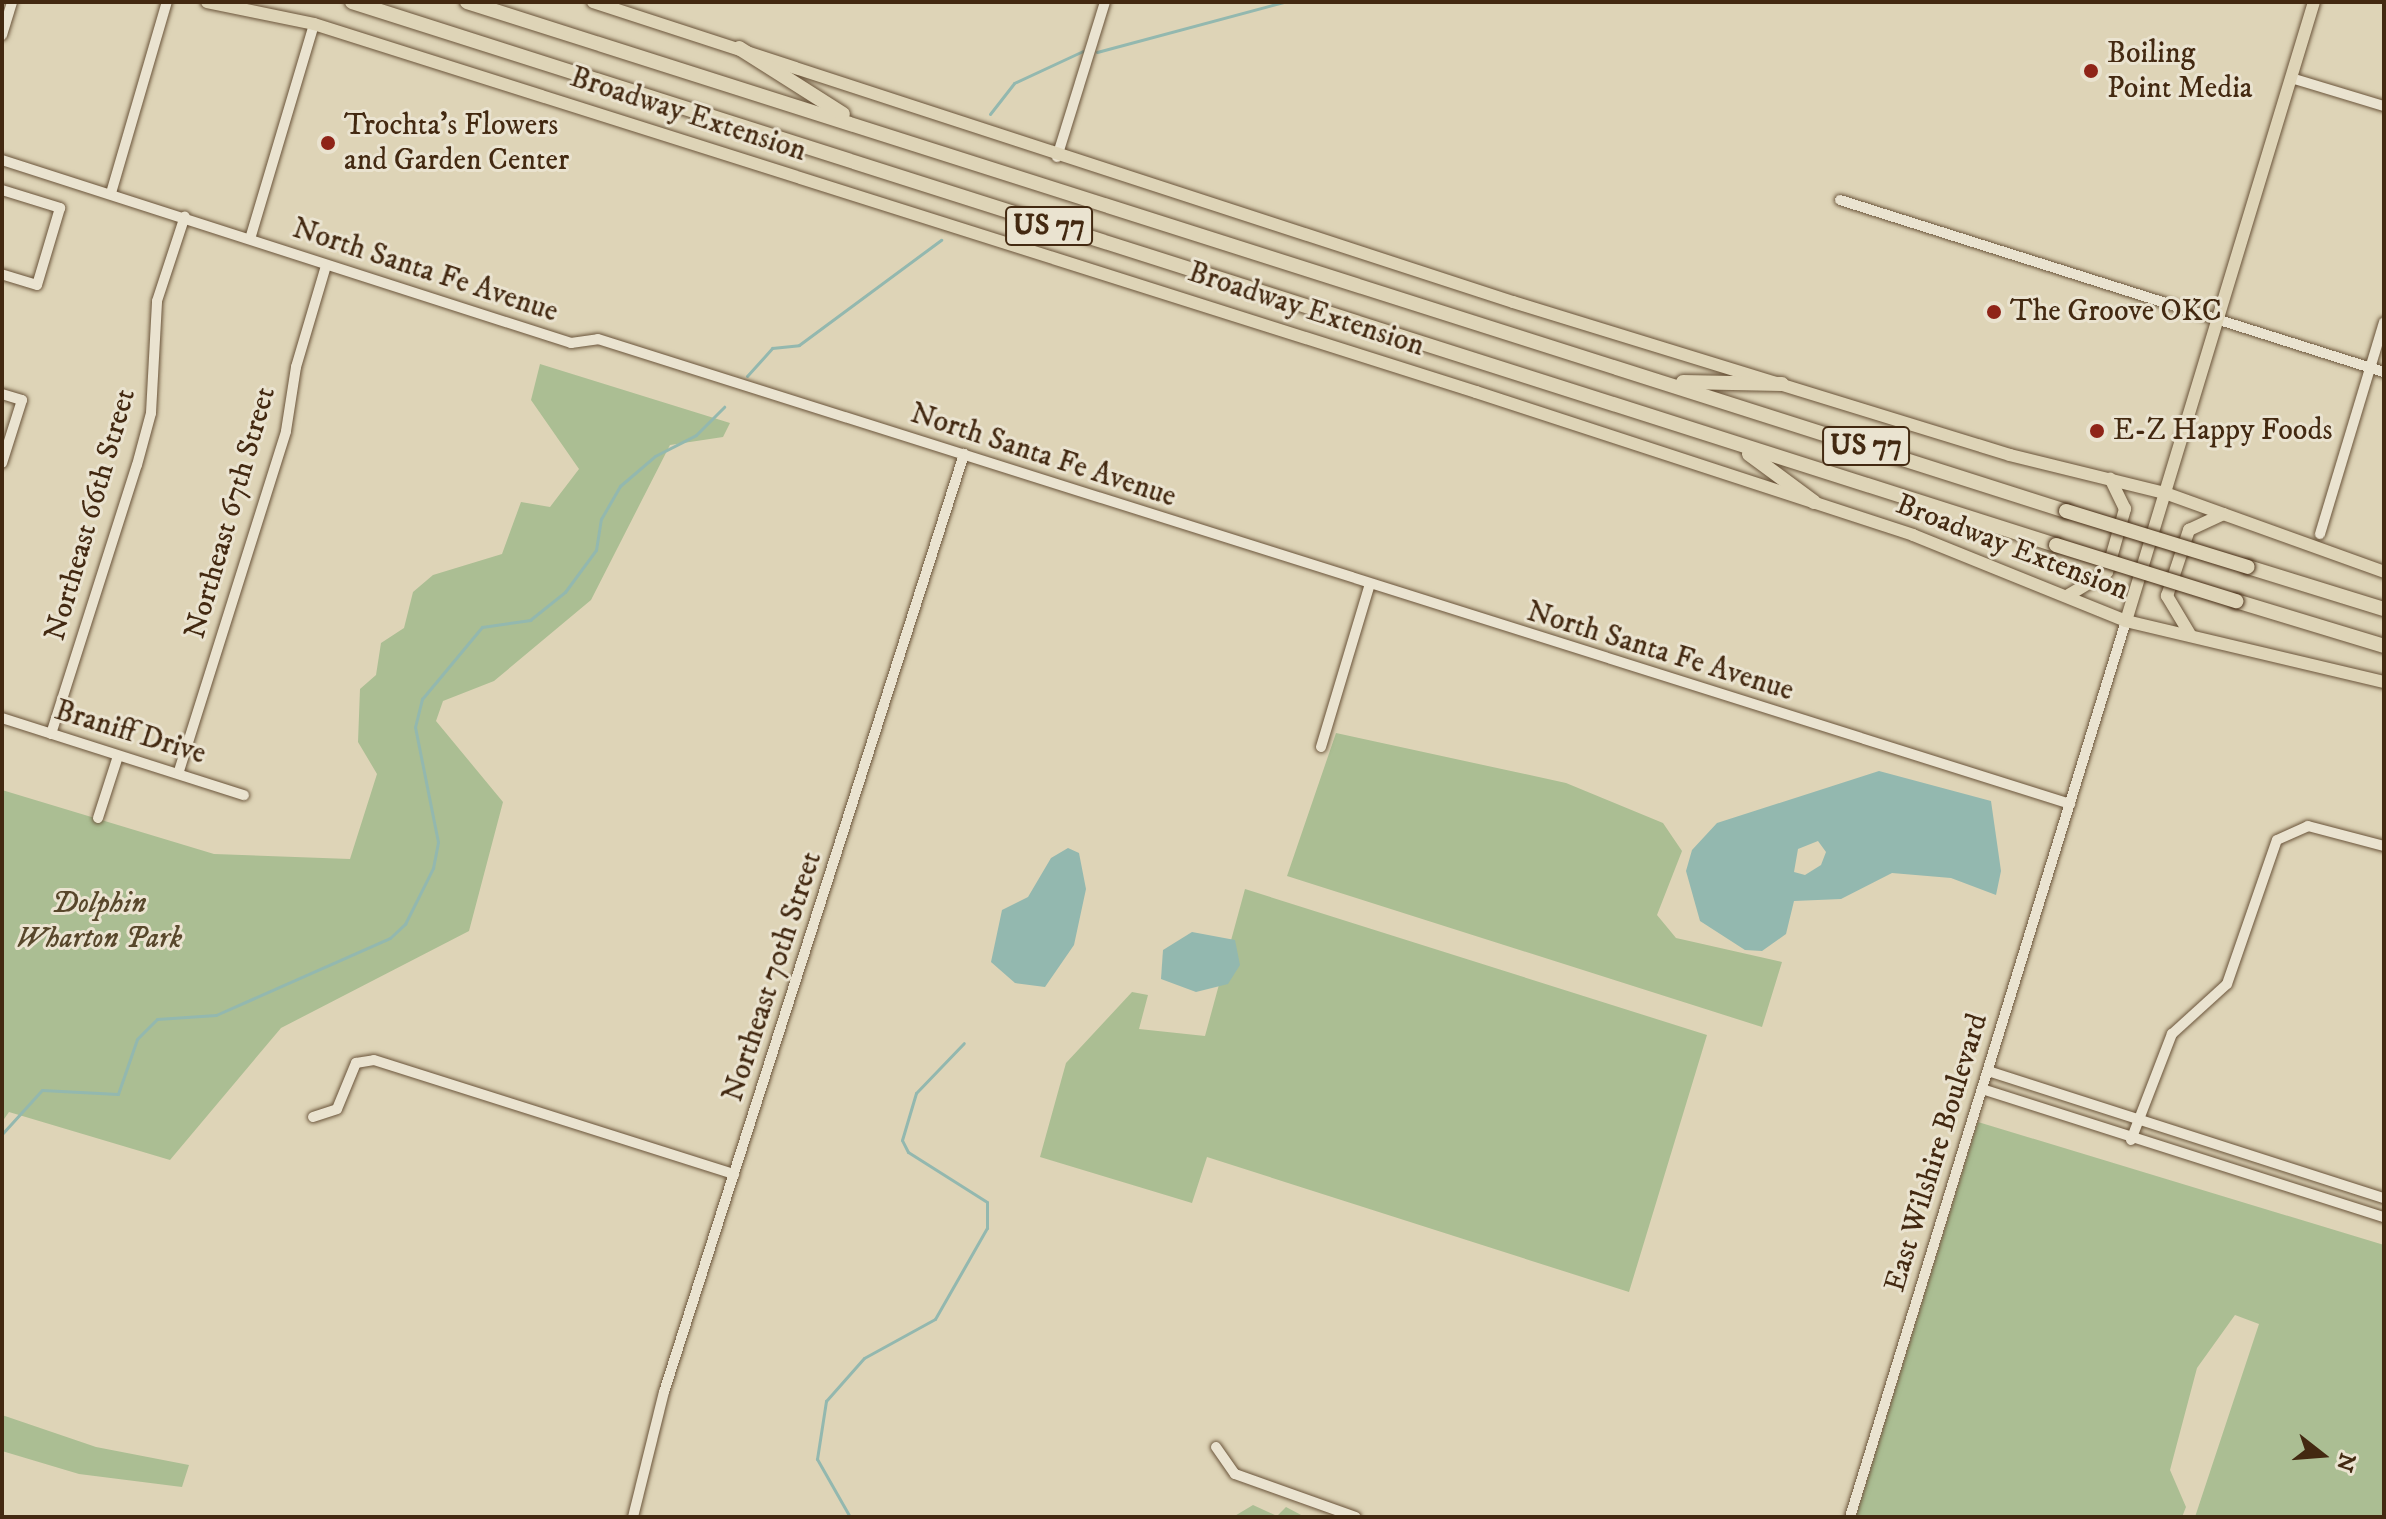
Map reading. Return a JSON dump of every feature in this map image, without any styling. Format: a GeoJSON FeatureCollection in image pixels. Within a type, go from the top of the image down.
{"type":"FeatureCollection","features":[{"type":"Feature","properties":{"kind":"highway","name":"Broadway Extension"},"geometry":{"type":"LineString","coordinates":[[352,2],[1735,445],[2384,646]]}},
{"type":"Feature","properties":{"kind":"highway","name":"Broadway Extension"},"geometry":{"type":"LineString","coordinates":[[467,2],[1666,381],[2066,511],[2384,609]]}},
{"type":"Feature","properties":{"kind":"highway"},"geometry":{"type":"LineString","coordinates":[[739,48],[860,125]]}},
{"type":"Feature","properties":{"kind":"highway"},"geometry":{"type":"LineString","coordinates":[[1666,381],[1782,384]]}},
{"type":"Feature","properties":{"kind":"highway"},"geometry":{"type":"LineString","coordinates":[[1735,445],[1814,502]]}},
{"type":"Feature","properties":{"kind":"main road","name":"Broadway Extension"},"geometry":{"type":"LineString","coordinates":[[207,2],[314,24],[1814,502],[2126,621],[2384,682]]}},
{"type":"Feature","properties":{"kind":"main road"},"geometry":{"type":"LineString","coordinates":[[593,2],[739,48],[1057,157],[1782,384],[2165,493],[2384,572]]}},
{"type":"Feature","properties":{"kind":"main road"},"geometry":{"type":"LineString","coordinates":[[2126,621],[2314,2]]}},
{"type":"Feature","properties":{"kind":"main road"},"geometry":{"type":"LineString","coordinates":[[2067,596],[2107,572],[2125,509],[2110,478]]}},
{"type":"Feature","properties":{"kind":"main road"},"geometry":{"type":"LineString","coordinates":[[2191,636],[2167,596],[2189,530],[2223,514]]}},
{"type":"Feature","properties":{"kind":"street"},"geometry":{"type":"LineString","coordinates":[[2,35],[12,2]]}},
{"type":"Feature","properties":{"kind":"street"},"geometry":{"type":"LineString","coordinates":[[111,193],[167,2]]}},
{"type":"Feature","properties":{"kind":"street"},"geometry":{"type":"LineString","coordinates":[[1057,157],[1105,2]]}},
{"type":"Feature","properties":{"kind":"street"},"geometry":{"type":"LineString","coordinates":[[250,239],[314,24]]}},
{"type":"Feature","properties":{"kind":"street"},"geometry":{"type":"LineString","coordinates":[[2291,78],[2384,106]]}},
{"type":"Feature","properties":{"kind":"street","name":"North Santa Fe Avenue"},"geometry":{"type":"LineString","coordinates":[[2,160],[185,216],[326,266],[571,343],[598,339],[964,454],[1369,587],[2070,804]]}},
{"type":"Feature","properties":{"kind":"street"},"geometry":{"type":"LineString","coordinates":[[2,190],[60,208],[37,285],[2,274]]}},
{"type":"Feature","properties":{"kind":"street"},"geometry":{"type":"LineString","coordinates":[[1840,200],[2217,322],[2384,372]]}},
{"type":"Feature","properties":{"kind":"street","name":"Northeast 66th Street"},"geometry":{"type":"LineString","coordinates":[[51,734],[151,413],[157,301],[185,216]]}},
{"type":"Feature","properties":{"kind":"street","name":"Northeast 67th Street"},"geometry":{"type":"LineString","coordinates":[[179,771],[286,431],[326,266]]}},
{"type":"Feature","properties":{"kind":"street"},"geometry":{"type":"LineString","coordinates":[[2320,534],[2384,322]]}},
{"type":"Feature","properties":{"kind":"street"},"geometry":{"type":"LineString","coordinates":[[2,394],[22,400],[2,463]]}},
{"type":"Feature","properties":{"kind":"street","name":"Northeast 70th Street"},"geometry":{"type":"LineString","coordinates":[[633,1517],[664,1392],[964,454]]}},
{"type":"Feature","properties":{"kind":"street"},"geometry":{"type":"LineString","coordinates":[[1321,747],[1369,587]]}},
{"type":"Feature","properties":{"kind":"street","name":"East Wilshire Boulevard"},"geometry":{"type":"LineString","coordinates":[[1850,1517],[2126,621]]}},
{"type":"Feature","properties":{"kind":"street","name":"Braniff Drive"},"geometry":{"type":"LineString","coordinates":[[2,718],[118,756],[179,771],[244,795]]}},
{"type":"Feature","properties":{"kind":"street"},"geometry":{"type":"LineString","coordinates":[[98,818],[118,756]]}},
{"type":"Feature","properties":{"kind":"street"},"geometry":{"type":"LineString","coordinates":[[2131,1140],[2172,1034],[2227,984],[2277,840],[2308,826],[2384,846]]}},
{"type":"Feature","properties":{"kind":"street"},"geometry":{"type":"LineString","coordinates":[[313,1117],[331,1114],[356,1063],[374,1060],[734,1174]]}},
{"type":"Feature","properties":{"kind":"street"},"geometry":{"type":"LineString","coordinates":[[1988,1071],[2384,1198]]}},
{"type":"Feature","properties":{"kind":"street"},"geometry":{"type":"LineString","coordinates":[[1982,1089],[2131,1140],[2384,1217]]}},
{"type":"Feature","properties":{"kind":"street"},"geometry":{"type":"LineString","coordinates":[[1216,1447],[1235,1474],[1356,1517]]}},
{"type":"Feature","properties":{"kind":"green space","name":"Dolphin Wharton Park"},"geometry":{"type":"Polygon","coordinates":[[[540,364],[730,423],[723,437],[670,445],[591,600],[494,681],[443,701],[436,721],[503,802],[469,931],[281,1028],[170,1160],[9,1112],[2,1122],[2,790],[214,854],[350,859],[377,774],[358,742],[360,689],[376,675],[381,643],[404,628],[413,592],[433,575],[502,554],[521,502],[550,507],[579,469],[531,400],[540,364]]]}},
{"type":"Feature","properties":{"kind":"green space"},"geometry":{"type":"Polygon","coordinates":[[[1336,733],[1566,783],[1663,823],[1682,851],[1657,915],[1676,938],[1782,962],[1762,1027],[1287,876],[1336,733]]]}},
{"type":"Feature","properties":{"kind":"green space"},"geometry":{"type":"Polygon","coordinates":[[[1245,889],[1707,1035],[1629,1292],[1207,1157],[1192,1203],[1040,1157],[1066,1063],[1132,992],[1148,995],[1139,1029],[1205,1036],[1245,889]]]}},
{"type":"Feature","properties":{"kind":"green space"},"geometry":{"type":"Polygon","coordinates":[[[1978,1122],[2384,1245],[2384,1517],[2195,1517],[2259,1324],[2235,1315],[2197,1368],[2170,1470],[2186,1507],[2182,1517],[1856,1517],[1978,1122]]]}},
{"type":"Feature","properties":{"kind":"green space"},"geometry":{"type":"Polygon","coordinates":[[[2,1415],[96,1447],[189,1465],[182,1487],[79,1474],[2,1451],[2,1415]]]}},
{"type":"Feature","properties":{"kind":"green space"},"geometry":{"type":"Polygon","coordinates":[[[1253,1505],[1277,1516],[1286,1507],[1305,1517],[1233,1517],[1253,1505]]]}},
{"type":"Feature","properties":{"kind":"water"},"geometry":{"type":"Polygon","coordinates":[[[1879,771],[1991,801],[2001,871],[1996,895],[1951,878],[1892,873],[1841,899],[1794,901],[1786,934],[1762,951],[1745,950],[1700,921],[1686,871],[1692,850],[1717,823],[1879,771]],[[1818,841],[1798,849],[1794,872],[1805,875],[1821,865],[1826,852],[1818,841]]]}},
{"type":"Feature","properties":{"kind":"water"},"geometry":{"type":"Polygon","coordinates":[[[1068,848],[1079,853],[1086,889],[1074,945],[1045,987],[1015,983],[991,962],[1002,910],[1028,897],[1051,858],[1068,848]]]}},
{"type":"Feature","properties":{"kind":"water"},"geometry":{"type":"Polygon","coordinates":[[[1192,932],[1235,940],[1240,965],[1228,984],[1196,992],[1161,979],[1163,950],[1192,932]]]}},
{"type":"Feature","properties":{"kind":"waterway"},"geometry":{"type":"LineString","coordinates":[[1097,52],[1283,2]]}},
{"type":"Feature","properties":{"kind":"waterway"},"geometry":{"type":"LineString","coordinates":[[990,114],[1014,83],[1083,51]]}},
{"type":"Feature","properties":{"kind":"waterway"},"geometry":{"type":"LineString","coordinates":[[747,376],[772,348],[799,345],[941,240]]}},
{"type":"Feature","properties":{"kind":"waterway"},"geometry":{"type":"LineString","coordinates":[[2,1134],[42,1090],[118,1094],[137,1039],[157,1019],[216,1015],[390,938],[405,924],[433,868],[438,842],[415,727],[422,699],[482,627],[530,620],[565,592],[596,550],[601,519],[620,486],[655,456],[696,435],[724,407]]}},
{"type":"Feature","properties":{"kind":"waterway"},"geometry":{"type":"LineString","coordinates":[[850,1517],[817,1459],[826,1401],[864,1358],[935,1319],[987,1228],[987,1202],[908,1152],[902,1140],[916,1093],[964,1043]]}},
{"type":"Feature","properties":{"kind":"place","name":"Boiling Point Media"},"geometry":{"type":"Point","coordinates":[2091,71]}},
{"type":"Feature","properties":{"kind":"place","name":"Trochta's Flowers and Garden Center"},"geometry":{"type":"Point","coordinates":[328,143]}},
{"type":"Feature","properties":{"kind":"place","name":"The Groove OKC"},"geometry":{"type":"Point","coordinates":[1994,312]}},
{"type":"Feature","properties":{"kind":"place","name":"E-Z Happy Foods"},"geometry":{"type":"Point","coordinates":[2097,431]}}]}
